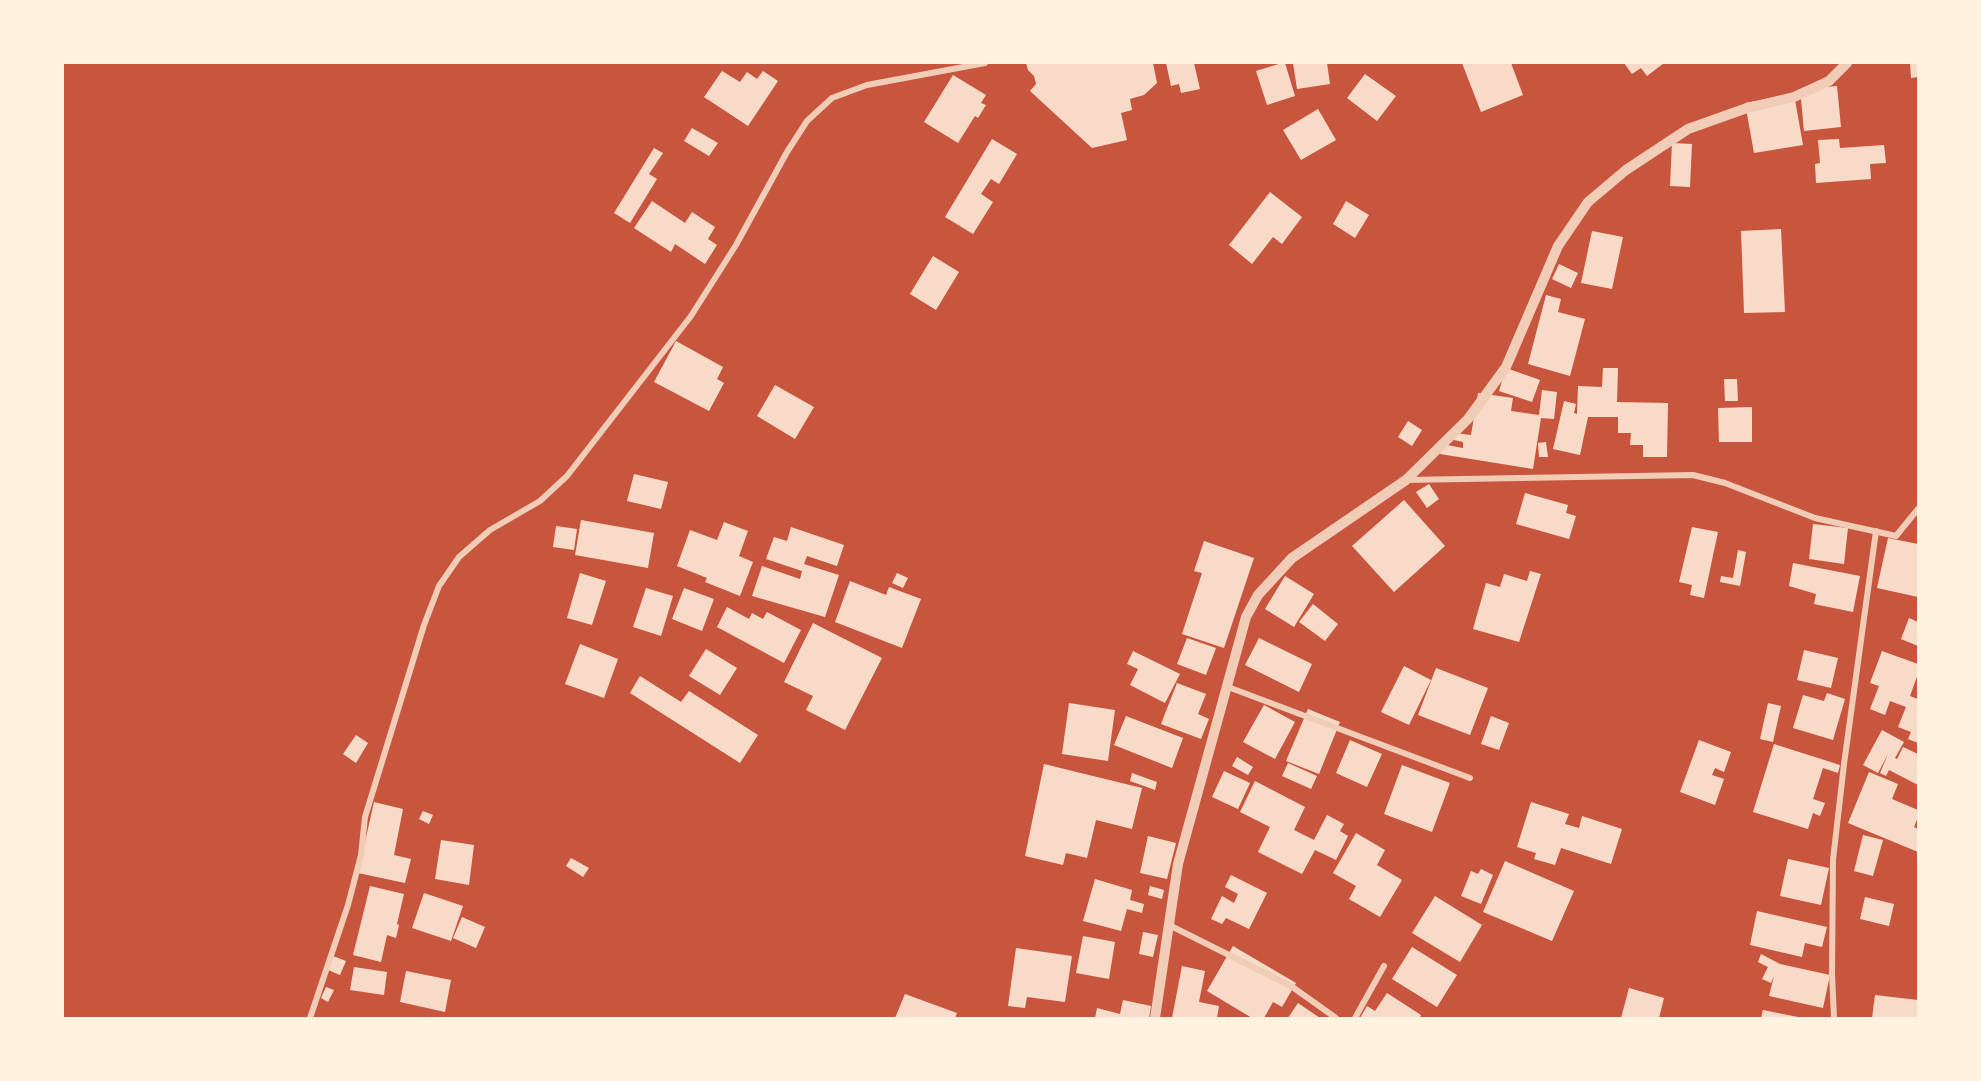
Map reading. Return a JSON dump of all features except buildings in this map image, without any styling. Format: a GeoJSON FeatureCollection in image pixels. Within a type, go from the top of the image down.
{"type":"FeatureCollection","features":[{"type":"Feature","properties":{"kind":"street"},"geometry":{"type":"LineString","coordinates":[[310,1018],[348,905],[361,855],[365,817],[424,625],[440,586],[459,557],[490,530],[540,501],[567,476],[691,316],[736,245],[787,152],[807,122],[832,98],[867,85],[985,63]]}},
{"type":"Feature","properties":{"kind":"street"},"geometry":{"type":"LineString","coordinates":[[1155,1018],[1178,864],[1246,617],[1258,596],[1292,558],[1406,480],[1468,419],[1506,367],[1558,246],[1588,202],[1626,170],[1688,129],[1747,108],[1794,98],[1829,81],[1847,63]]}},
{"type":"Feature","properties":{"kind":"street"},"geometry":{"type":"LineString","coordinates":[[1406,480],[1693,475],[1725,483],[1815,518],[1896,536],[1918,509]]}},
{"type":"Feature","properties":{"kind":"street"},"geometry":{"type":"LineString","coordinates":[[1834,1018],[1833,860],[1876,531]]}},
{"type":"Feature","properties":{"kind":"street"},"geometry":{"type":"LineString","coordinates":[[1228,687],[1470,778]]}},
{"type":"Feature","properties":{"kind":"street"},"geometry":{"type":"LineString","coordinates":[[1169,925],[1291,986],[1336,1018]]}},
{"type":"Feature","properties":{"kind":"street"},"geometry":{"type":"LineString","coordinates":[[1355,1018],[1384,966]]}}]}
